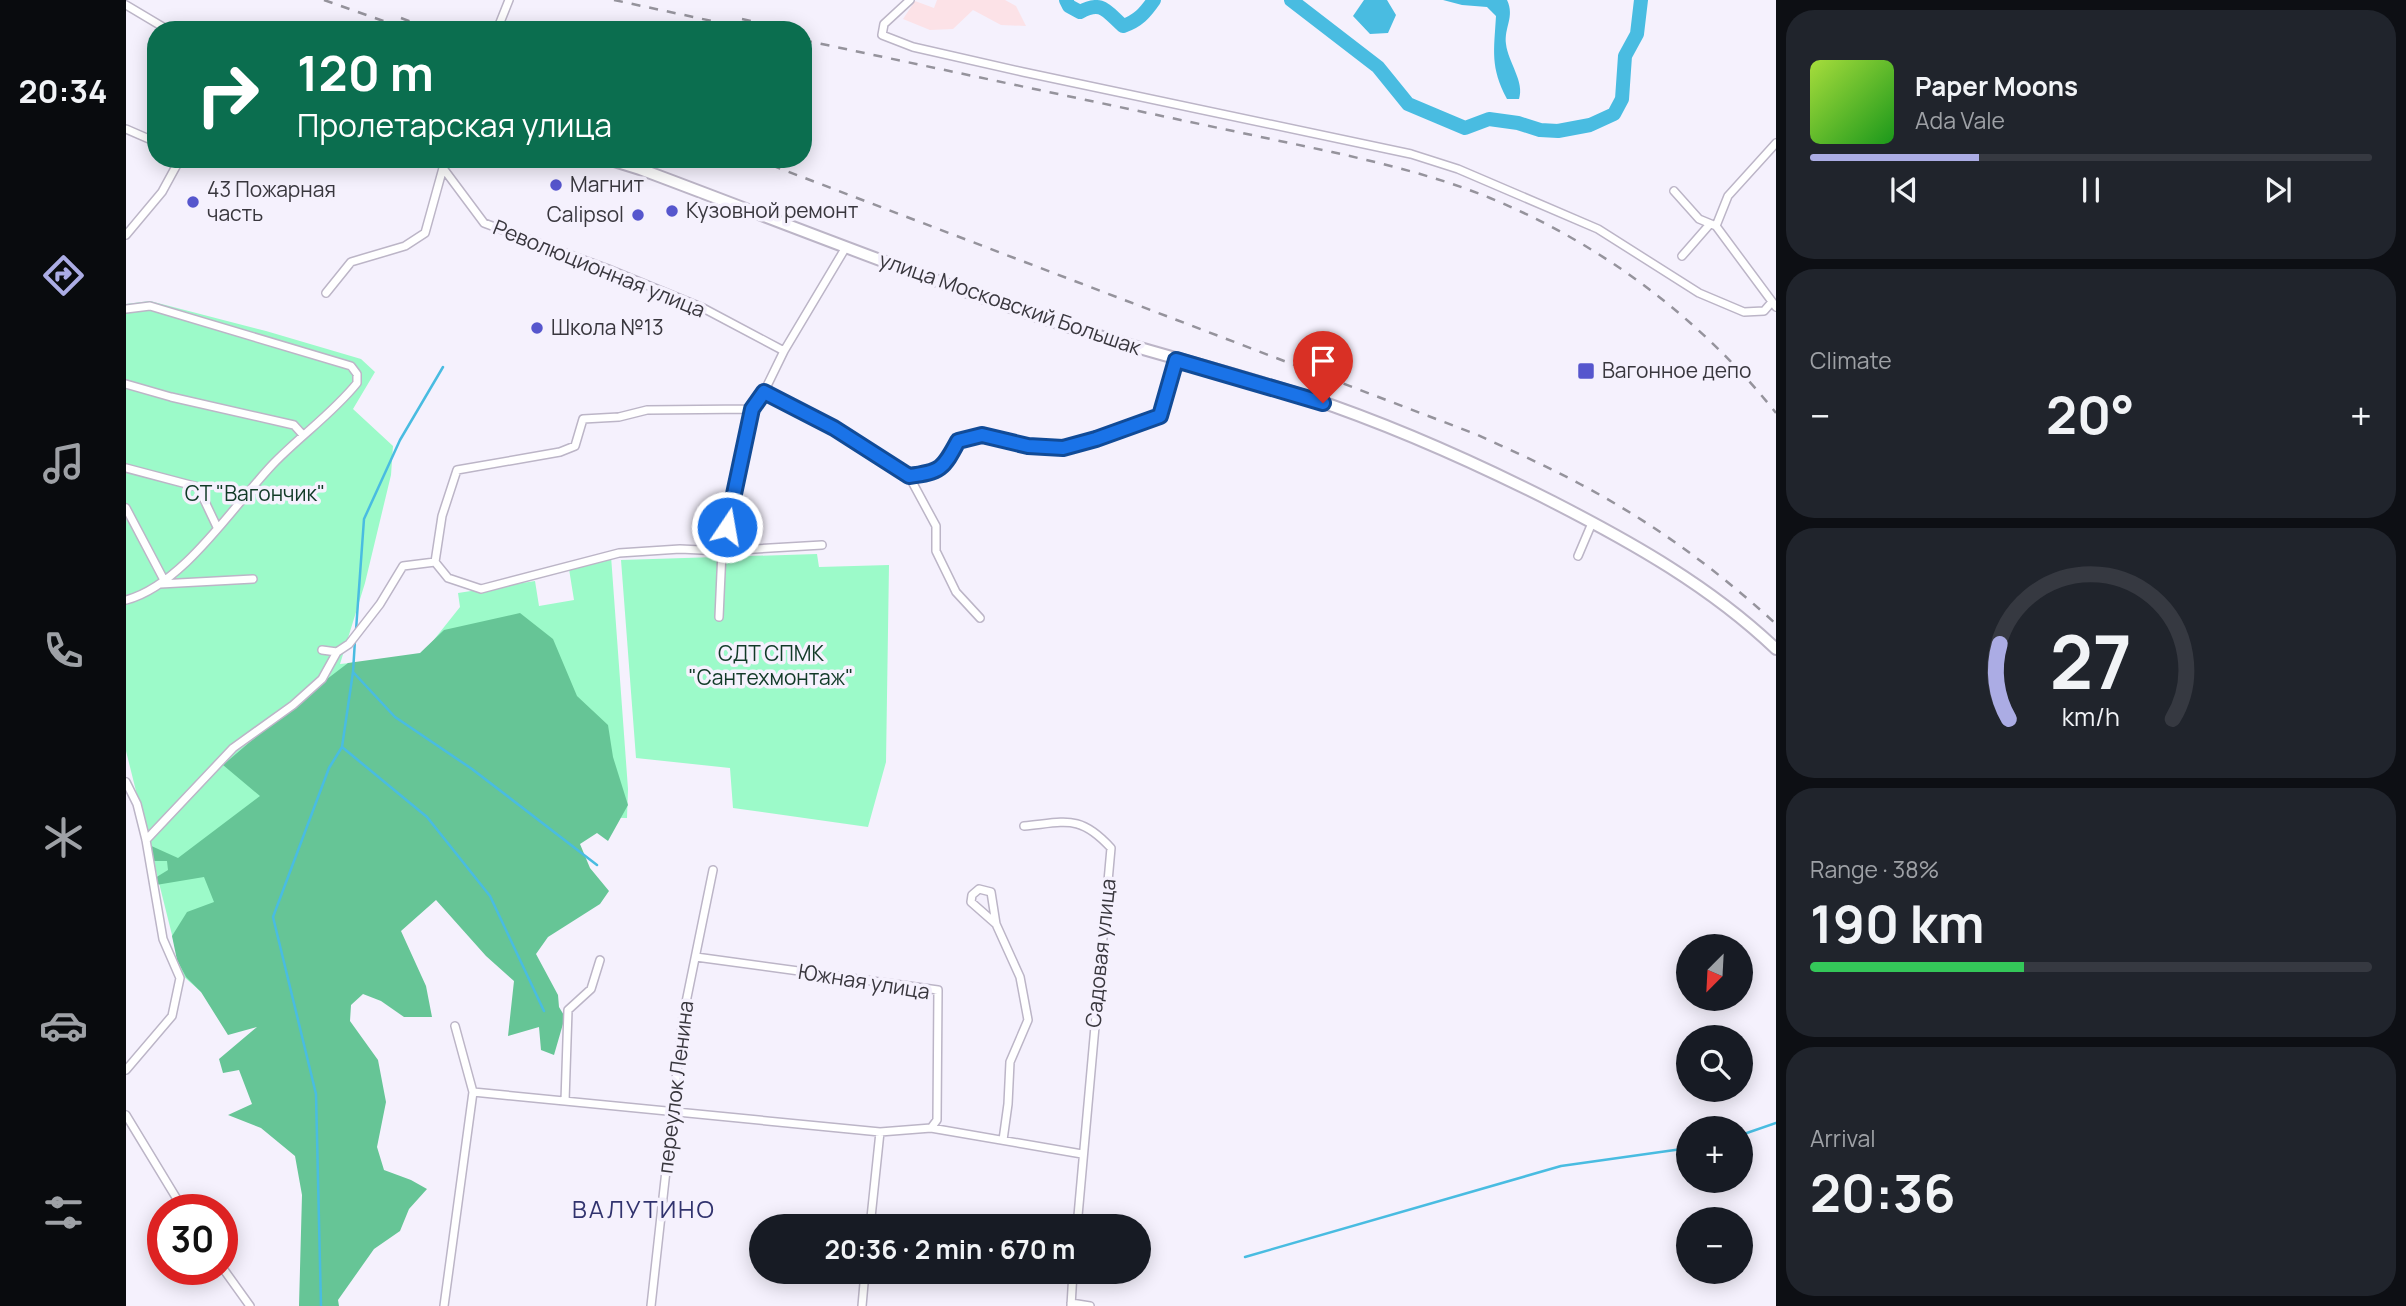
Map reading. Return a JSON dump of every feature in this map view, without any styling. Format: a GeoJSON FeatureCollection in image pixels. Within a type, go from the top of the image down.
{"type":"FeatureCollection","features":[{"type":"Feature","properties":{"kind":"street"},"geometry":{"type":"LineString","coordinates":[[501,21],[509,0]]}},
{"type":"Feature","properties":{"kind":"street"},"geometry":{"type":"LineString","coordinates":[[910,0],[884,24],[882,35],[912,47],[1035,75],[1411,154],[1458,169],[1598,229],[1699,293],[1744,312],[1764,311],[1774,305],[1713,225],[1699,219],[1674,191]]}},
{"type":"Feature","properties":{"kind":"street"},"geometry":{"type":"LineString","coordinates":[[126,5],[153,21]]}},
{"type":"Feature","properties":{"kind":"street"},"geometry":{"type":"LineString","coordinates":[[126,129],[147,138]]}},
{"type":"Feature","properties":{"kind":"street"},"geometry":{"type":"LineString","coordinates":[[1682,256],[1713,225],[1728,196],[1776,144]]}},
{"type":"Feature","properties":{"kind":"street"},"geometry":{"type":"LineString","coordinates":[[126,235],[162,192],[175,168]]}},
{"type":"Feature","properties":{"kind":"street"},"geometry":{"type":"LineString","coordinates":[[327,293],[351,262],[405,246],[425,233],[443,168]]}},
{"type":"Feature","properties":{"kind":"street","name":"Революционная улица"},"geometry":{"type":"LineString","coordinates":[[444,168],[484,223],[703,308],[784,351]]}},
{"type":"Feature","properties":{"kind":"street","name":"улица Московский Большак"},"geometry":{"type":"LineString","coordinates":[[637,168],[1064,325],[1306,397],[1413,436],[1511,481],[1592,523],[1698,585],[1751,625],[1776,649]]}},
{"type":"Feature","properties":{"kind":"street"},"geometry":{"type":"LineString","coordinates":[[719,617],[722,551],[752,409],[846,247]]}},
{"type":"Feature","properties":{"kind":"street"},"geometry":{"type":"LineString","coordinates":[[126,309],[150,306],[351,366],[357,374],[357,383],[271,466],[209,539],[162,582],[144,595],[126,600]]}},
{"type":"Feature","properties":{"kind":"street"},"geometry":{"type":"LineString","coordinates":[[909,476],[934,473],[947,462],[958,441],[982,435],[1028,446],[1063,448],[1160,416],[1176,360]]}},
{"type":"Feature","properties":{"kind":"street"},"geometry":{"type":"LineString","coordinates":[[126,384],[294,425],[303,435]]}},
{"type":"Feature","properties":{"kind":"street"},"geometry":{"type":"LineString","coordinates":[[764,392],[834,428],[909,476],[936,526],[936,551],[956,592],[980,618]]}},
{"type":"Feature","properties":{"kind":"street"},"geometry":{"type":"LineString","coordinates":[[752,409],[648,410],[620,417],[583,419],[575,446],[560,452],[457,470],[442,516],[435,562],[447,578],[481,589],[619,554],[680,549],[722,551],[822,545]]}},
{"type":"Feature","properties":{"kind":"street"},"geometry":{"type":"LineString","coordinates":[[126,468],[198,487],[217,527]]}},
{"type":"Feature","properties":{"kind":"street"},"geometry":{"type":"LineString","coordinates":[[126,508],[162,582]]}},
{"type":"Feature","properties":{"kind":"street"},"geometry":{"type":"LineString","coordinates":[[1578,555],[1592,523]]}},
{"type":"Feature","properties":{"kind":"street"},"geometry":{"type":"LineString","coordinates":[[146,840],[233,748],[293,705],[322,679],[337,652],[349,644],[365,624],[403,566],[435,562]]}},
{"type":"Feature","properties":{"kind":"street"},"geometry":{"type":"LineString","coordinates":[[162,582],[253,579]]}},
{"type":"Feature","properties":{"kind":"street"},"geometry":{"type":"LineString","coordinates":[[323,650],[337,652]]}},
{"type":"Feature","properties":{"kind":"street"},"geometry":{"type":"LineString","coordinates":[[126,782],[136,804],[146,840],[163,939],[180,978],[172,1016],[126,1070]]}},
{"type":"Feature","properties":{"kind":"street","name":"Садовая улица"},"geometry":{"type":"LineString","coordinates":[[1024,826],[1070,821],[1096,832],[1111,848],[1077,1214]]}},
{"type":"Feature","properties":{"kind":"street","name":"переулок Ленина"},"geometry":{"type":"LineString","coordinates":[[651,1306],[683,1017],[713,870]]}},
{"type":"Feature","properties":{"kind":"street"},"geometry":{"type":"LineString","coordinates":[[996,924],[971,902],[972,895],[979,889],[991,892],[996,924],[1020,977],[1028,1020],[1010,1062],[1003,1140]]}},
{"type":"Feature","properties":{"kind":"street","name":"Южная улица"},"geometry":{"type":"LineString","coordinates":[[696,957],[938,989],[937,1120]]}},
{"type":"Feature","properties":{"kind":"street"},"geometry":{"type":"LineString","coordinates":[[565,1101],[568,1010],[591,989],[600,960]]}},
{"type":"Feature","properties":{"kind":"street"},"geometry":{"type":"LineString","coordinates":[[444,1306],[473,1092],[455,1027]]}},
{"type":"Feature","properties":{"kind":"street"},"geometry":{"type":"LineString","coordinates":[[473,1092],[880,1132],[931,1128],[1082,1154]]}},
{"type":"Feature","properties":{"kind":"street"},"geometry":{"type":"LineString","coordinates":[[126,1115],[174,1194]]}},
{"type":"Feature","properties":{"kind":"street"},"geometry":{"type":"LineString","coordinates":[[931,1128],[937,1120],[943,1130]]}},
{"type":"Feature","properties":{"kind":"street"},"geometry":{"type":"LineString","coordinates":[[871,1214],[880,1132]]}},
{"type":"Feature","properties":{"kind":"street"},"geometry":{"type":"LineString","coordinates":[[862,1306],[864,1284]]}},
{"type":"Feature","properties":{"kind":"street"},"geometry":{"type":"LineString","coordinates":[[1072,1284],[1071,1304],[1090,1306]]}},
{"type":"Feature","properties":{"kind":"street"},"geometry":{"type":"LineString","coordinates":[[235,1285],[250,1306]]}},
{"type":"Feature","properties":{"kind":"shaded area"},"geometry":{"type":"Polygon","coordinates":[[[937,0],[1005,0],[1016,6],[1026,26],[1001,25],[973,10],[953,29],[930,30],[903,19],[915,1],[934,8],[937,0]]]}},
{"type":"Feature","properties":{"kind":"green space","name":"СТ \"Вагончик\""},"geometry":{"type":"Polygon","coordinates":[[[150,301],[361,359],[375,372],[353,409],[393,446],[391,475],[365,583],[340,664],[421,656],[460,607],[458,593],[535,581],[539,606],[574,600],[569,569],[611,556],[628,789],[627,818],[559,817],[234,1021],[182,975],[126,751],[126,304],[150,301]]]}},
{"type":"Feature","properties":{"kind":"green space","name":"СДТ СПМК \"Сантехмонтаж\""},"geometry":{"type":"Polygon","coordinates":[[[817,554],[819,567],[889,565],[886,762],[868,827],[733,808],[730,768],[636,758],[621,560],[817,554]]]}},
{"type":"Feature","properties":{"kind":"green space"},"geometry":{"type":"Polygon","coordinates":[[[520,613],[553,639],[577,696],[608,725],[613,757],[628,805],[608,841],[597,833],[580,844],[590,868],[609,891],[600,904],[548,937],[536,954],[558,995],[559,1007],[565,1017],[554,1055],[541,1050],[539,1027],[508,1036],[514,981],[486,956],[436,900],[401,931],[426,986],[432,1017],[404,1017],[381,1001],[363,994],[351,1005],[350,1021],[378,1060],[386,1102],[377,1147],[384,1170],[427,1189],[409,1209],[400,1231],[374,1249],[338,1300],[339,1306],[299,1306],[302,1195],[295,1156],[261,1128],[228,1115],[252,1104],[239,1070],[223,1073],[219,1059],[257,1027],[228,1035],[201,992],[186,977],[177,960],[172,936],[187,912],[214,902],[204,877],[156,885],[155,878],[168,870],[167,861],[152,861],[147,844],[178,858],[260,796],[223,765],[293,705],[348,663],[420,653],[444,630],[520,613]]]}},
{"type":"Feature","properties":{"kind":"water"},"geometry":{"type":"Polygon","coordinates":[[[1364,0],[1387,0],[1396,15],[1388,33],[1370,34],[1353,16],[1364,0]]]}},
{"type":"Feature","properties":{"kind":"water"},"geometry":{"type":"Polygon","coordinates":[[[1443,0],[1507,0],[1510,17],[1506,44],[1520,86],[1519,99],[1507,99],[1498,77],[1494,59],[1496,16],[1487,7],[1443,0]]]}},
{"type":"Feature","properties":{"kind":"waterway"},"geometry":{"type":"LineString","coordinates":[[1066,0],[1069,6],[1080,12],[1099,7],[1123,26],[1141,16],[1154,0]]}},
{"type":"Feature","properties":{"kind":"waterway"},"geometry":{"type":"LineString","coordinates":[[1291,0],[1378,67],[1408,104],[1465,128],[1489,119],[1558,131],[1590,125],[1614,114],[1622,99],[1625,56],[1637,34],[1641,0]]}},
{"type":"Feature","properties":{"kind":"waterway"},"geometry":{"type":"LineString","coordinates":[[356,630],[364,519],[400,440],[443,367]]}},
{"type":"Feature","properties":{"kind":"waterway"},"geometry":{"type":"LineString","coordinates":[[321,1306],[316,1094],[273,917],[329,768],[342,747],[355,640]]}},
{"type":"Feature","properties":{"kind":"waterway"},"geometry":{"type":"LineString","coordinates":[[353,672],[395,717],[472,769],[597,865]]}},
{"type":"Feature","properties":{"kind":"waterway"},"geometry":{"type":"LineString","coordinates":[[342,747],[427,817],[490,896],[544,1011]]}},
{"type":"Feature","properties":{"kind":"waterway"},"geometry":{"type":"LineString","coordinates":[[1753,1131],[1776,1123]]}},
{"type":"Feature","properties":{"kind":"waterway"},"geometry":{"type":"LineString","coordinates":[[1245,1257],[1561,1166],[1676,1150]]}},
{"type":"Feature","properties":{"kind":"railway"},"geometry":{"type":"LineString","coordinates":[[324,0],[384,21]]}},
{"type":"Feature","properties":{"kind":"railway"},"geometry":{"type":"LineString","coordinates":[[614,0],[712,21]]}},
{"type":"Feature","properties":{"kind":"railway"},"geometry":{"type":"LineString","coordinates":[[401,18],[409,21]]}},
{"type":"Feature","properties":{"kind":"railway"},"geometry":{"type":"LineString","coordinates":[[742,19],[751,21]]}},
{"type":"Feature","properties":{"kind":"railway"},"geometry":{"type":"LineString","coordinates":[[812,42],[1332,152],[1471,190],[1571,238],[1610,261],[1647,288],[1715,346],[1776,413]]}},
{"type":"Feature","properties":{"kind":"railway"},"geometry":{"type":"LineString","coordinates":[[779,168],[1478,435],[1568,477],[1633,514],[1707,566],[1776,624]]}},
{"type":"Feature","properties":{"kind":"place","name":"Магнит"},"geometry":{"type":"Point","coordinates":[556,185]}},
{"type":"Feature","properties":{"kind":"place","name":"43 Пожарная часть"},"geometry":{"type":"Point","coordinates":[193,202]}},
{"type":"Feature","properties":{"kind":"place","name":"Кузовной ремонт"},"geometry":{"type":"Point","coordinates":[672,211]}},
{"type":"Feature","properties":{"kind":"place","name":"Сalipsol"},"geometry":{"type":"Point","coordinates":[638,215]}},
{"type":"Feature","properties":{"kind":"place","name":"Школа №13"},"geometry":{"type":"Point","coordinates":[537,328]}},
{"type":"Feature","properties":{"kind":"place","name":"Вагонное депо"},"geometry":{"type":"Point","coordinates":[1586,371]}},
{"type":"Feature","properties":{"kind":"district","name":"ВАЛУТИНО"},"geometry":{"type":"Point","coordinates":[644,1210]}},
{"type":"Feature","properties":{"kind":"route"},"geometry":{"type":"LineString","coordinates":[[727,527],[752,409],[764,392],[834,428],[909,476],[934,473],[947,462],[958,441],[982,435],[1028,446],[1063,448],[1160,416],[1176,360],[1323,403]]}}]}
